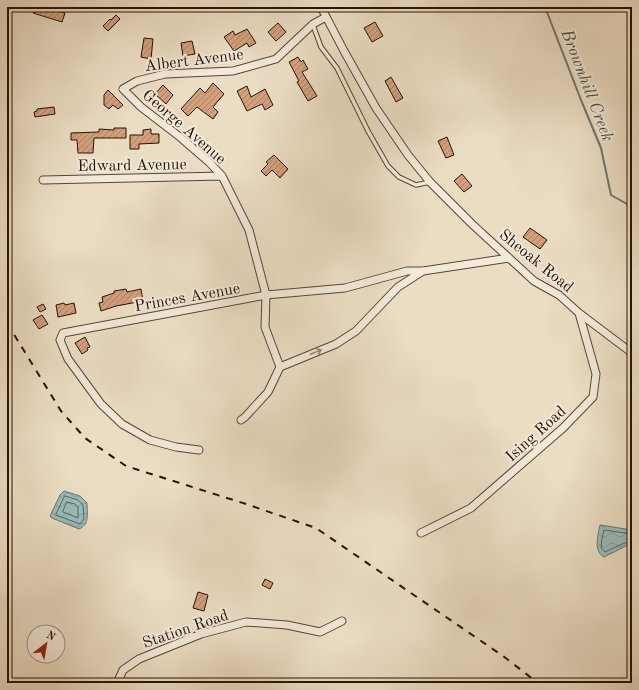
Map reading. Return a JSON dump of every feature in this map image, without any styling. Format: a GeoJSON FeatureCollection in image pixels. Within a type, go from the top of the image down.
{"type":"FeatureCollection","features":[{"type":"Feature","properties":{"kind":"street","name":"Sheoak Road"},"geometry":{"type":"LineString","coordinates":[[321,7],[376,108],[408,155],[430,182],[534,280],[559,295],[579,313],[632,354]]}},
{"type":"Feature","properties":{"kind":"street","name":"Albert Avenue"},"geometry":{"type":"LineString","coordinates":[[123,89],[137,81],[165,74],[233,72],[276,59],[313,24],[326,16]]}},
{"type":"Feature","properties":{"kind":"street","name":"George Avenue"},"geometry":{"type":"LineString","coordinates":[[123,89],[141,107],[209,162],[222,176],[249,230],[266,295],[266,327],[280,367]]}},
{"type":"Feature","properties":{"kind":"street","name":"Edward Avenue"},"geometry":{"type":"LineString","coordinates":[[43,180],[222,176]]}},
{"type":"Feature","properties":{"kind":"street","name":"Princes Avenue"},"geometry":{"type":"LineString","coordinates":[[200,450],[176,447],[150,440],[122,424],[101,404],[68,359],[60,340],[63,333],[266,295],[345,288],[407,271],[423,271],[509,258]]}},
{"type":"Feature","properties":{"kind":"street"},"geometry":{"type":"LineString","coordinates":[[241,420],[268,392],[280,367],[336,344],[356,331],[398,286],[423,271]]}},
{"type":"Feature","properties":{"kind":"street","name":"Ising Road"},"geometry":{"type":"LineString","coordinates":[[420,533],[470,508],[563,428],[593,397],[596,374],[579,313]]}},
{"type":"Feature","properties":{"kind":"street","name":"Station Road"},"geometry":{"type":"LineString","coordinates":[[117,683],[123,670],[139,659],[201,634],[246,622],[280,625],[320,632],[342,620]]}},
{"type":"Feature","properties":{"kind":"lane"},"geometry":{"type":"LineString","coordinates":[[313,24],[321,47],[337,68],[368,131],[388,166],[399,177],[416,184],[430,182]]}},
{"type":"Feature","properties":{"kind":"water"},"geometry":{"type":"Polygon","coordinates":[[[64,491],[80,496],[87,503],[86,521],[83,527],[79,529],[50,516],[60,495],[64,491]]]}},
{"type":"Feature","properties":{"kind":"water"},"geometry":{"type":"Polygon","coordinates":[[[600,525],[632,530],[632,545],[626,546],[604,557],[598,551],[597,547],[597,538],[600,525]]]}},
{"type":"Feature","properties":{"kind":"building"},"geometry":{"type":"Polygon","coordinates":[[[35,7],[47,7],[65,13],[62,22],[33,13],[35,7]]]}},
{"type":"Feature","properties":{"kind":"building"},"geometry":{"type":"Polygon","coordinates":[[[116,15],[120,19],[108,31],[103,26],[116,15]]]}},
{"type":"Feature","properties":{"kind":"building"},"geometry":{"type":"Polygon","coordinates":[[[375,22],[383,36],[372,42],[364,28],[375,22]]]}},
{"type":"Feature","properties":{"kind":"building"},"geometry":{"type":"Polygon","coordinates":[[[278,23],[286,32],[276,41],[268,32],[278,23]]]}},
{"type":"Feature","properties":{"kind":"building"},"geometry":{"type":"Polygon","coordinates":[[[247,29],[256,43],[249,47],[247,43],[234,51],[224,37],[233,31],[235,35],[247,29]]]}},
{"type":"Feature","properties":{"kind":"building"},"geometry":{"type":"Polygon","coordinates":[[[144,38],[153,39],[151,59],[141,57],[144,38]]]}},
{"type":"Feature","properties":{"kind":"building"},"geometry":{"type":"Polygon","coordinates":[[[192,41],[195,54],[183,56],[181,43],[192,41]]]}},
{"type":"Feature","properties":{"kind":"building"},"geometry":{"type":"Polygon","coordinates":[[[298,57],[301,62],[303,60],[308,69],[302,72],[317,96],[308,101],[297,82],[299,81],[289,62],[298,57]]]}},
{"type":"Feature","properties":{"kind":"building"},"geometry":{"type":"Polygon","coordinates":[[[391,77],[403,98],[396,102],[385,81],[391,77]]]}},
{"type":"Feature","properties":{"kind":"building"},"geometry":{"type":"Polygon","coordinates":[[[213,83],[224,94],[213,107],[218,112],[213,119],[197,107],[188,116],[181,109],[200,88],[205,93],[213,83]]]}},
{"type":"Feature","properties":{"kind":"building"},"geometry":{"type":"Polygon","coordinates":[[[163,85],[173,95],[166,104],[155,94],[163,85]]]}},
{"type":"Feature","properties":{"kind":"building"},"geometry":{"type":"Polygon","coordinates":[[[247,86],[251,97],[265,89],[273,105],[265,110],[262,104],[247,111],[237,91],[247,86]]]}},
{"type":"Feature","properties":{"kind":"building"},"geometry":{"type":"Polygon","coordinates":[[[108,90],[123,105],[118,109],[113,105],[109,109],[104,105],[104,95],[108,90]]]}},
{"type":"Feature","properties":{"kind":"building"},"geometry":{"type":"Polygon","coordinates":[[[54,107],[55,114],[35,117],[34,112],[37,111],[37,109],[54,107]]]}},
{"type":"Feature","properties":{"kind":"building"},"geometry":{"type":"Polygon","coordinates":[[[114,128],[126,128],[126,138],[94,138],[93,153],[78,153],[77,140],[71,140],[71,133],[99,132],[99,129],[114,130],[114,128]]]}},
{"type":"Feature","properties":{"kind":"building"},"geometry":{"type":"Polygon","coordinates":[[[151,129],[151,134],[159,134],[159,143],[139,144],[139,149],[130,149],[130,135],[143,135],[143,130],[151,129]]]}},
{"type":"Feature","properties":{"kind":"building"},"geometry":{"type":"Polygon","coordinates":[[[447,137],[454,155],[446,158],[438,141],[447,137]]]}},
{"type":"Feature","properties":{"kind":"building"},"geometry":{"type":"Polygon","coordinates":[[[274,155],[288,169],[280,178],[272,170],[266,176],[261,171],[268,164],[266,162],[274,155]]]}},
{"type":"Feature","properties":{"kind":"building"},"geometry":{"type":"Polygon","coordinates":[[[462,174],[472,186],[464,192],[454,181],[462,174]]]}},
{"type":"Feature","properties":{"kind":"building"},"geometry":{"type":"Polygon","coordinates":[[[530,228],[547,240],[540,249],[523,237],[530,228]]]}},
{"type":"Feature","properties":{"kind":"building"},"geometry":{"type":"Polygon","coordinates":[[[126,289],[127,292],[141,289],[143,301],[116,306],[101,311],[99,303],[103,302],[102,297],[114,293],[114,291],[126,289]]]}},
{"type":"Feature","properties":{"kind":"building"},"geometry":{"type":"Polygon","coordinates":[[[64,303],[65,305],[74,303],[76,313],[58,317],[56,305],[64,303]]]}},
{"type":"Feature","properties":{"kind":"building"},"geometry":{"type":"Polygon","coordinates":[[[43,304],[46,309],[40,312],[37,307],[43,304]]]}},
{"type":"Feature","properties":{"kind":"building"},"geometry":{"type":"Polygon","coordinates":[[[42,315],[48,324],[39,329],[33,320],[42,315]]]}},
{"type":"Feature","properties":{"kind":"building"},"geometry":{"type":"Polygon","coordinates":[[[85,337],[90,347],[87,348],[88,350],[82,354],[75,343],[85,337]]]}},
{"type":"Feature","properties":{"kind":"building"},"geometry":{"type":"Polygon","coordinates":[[[265,579],[273,583],[270,589],[262,585],[265,579]]]}},
{"type":"Feature","properties":{"kind":"building"},"geometry":{"type":"Polygon","coordinates":[[[198,592],[208,595],[204,611],[193,608],[198,592]]]}},
{"type":"Feature","properties":{"kind":"waterway","name":"Brownhill Creek"},"geometry":{"type":"LineString","coordinates":[[545,7],[601,148],[611,195],[627,204],[632,209]]}},
{"type":"Feature","properties":{"kind":"railway"},"geometry":{"type":"LineString","coordinates":[[7,323],[61,411],[85,438],[126,466],[316,528],[503,656],[538,683]]}}]}
